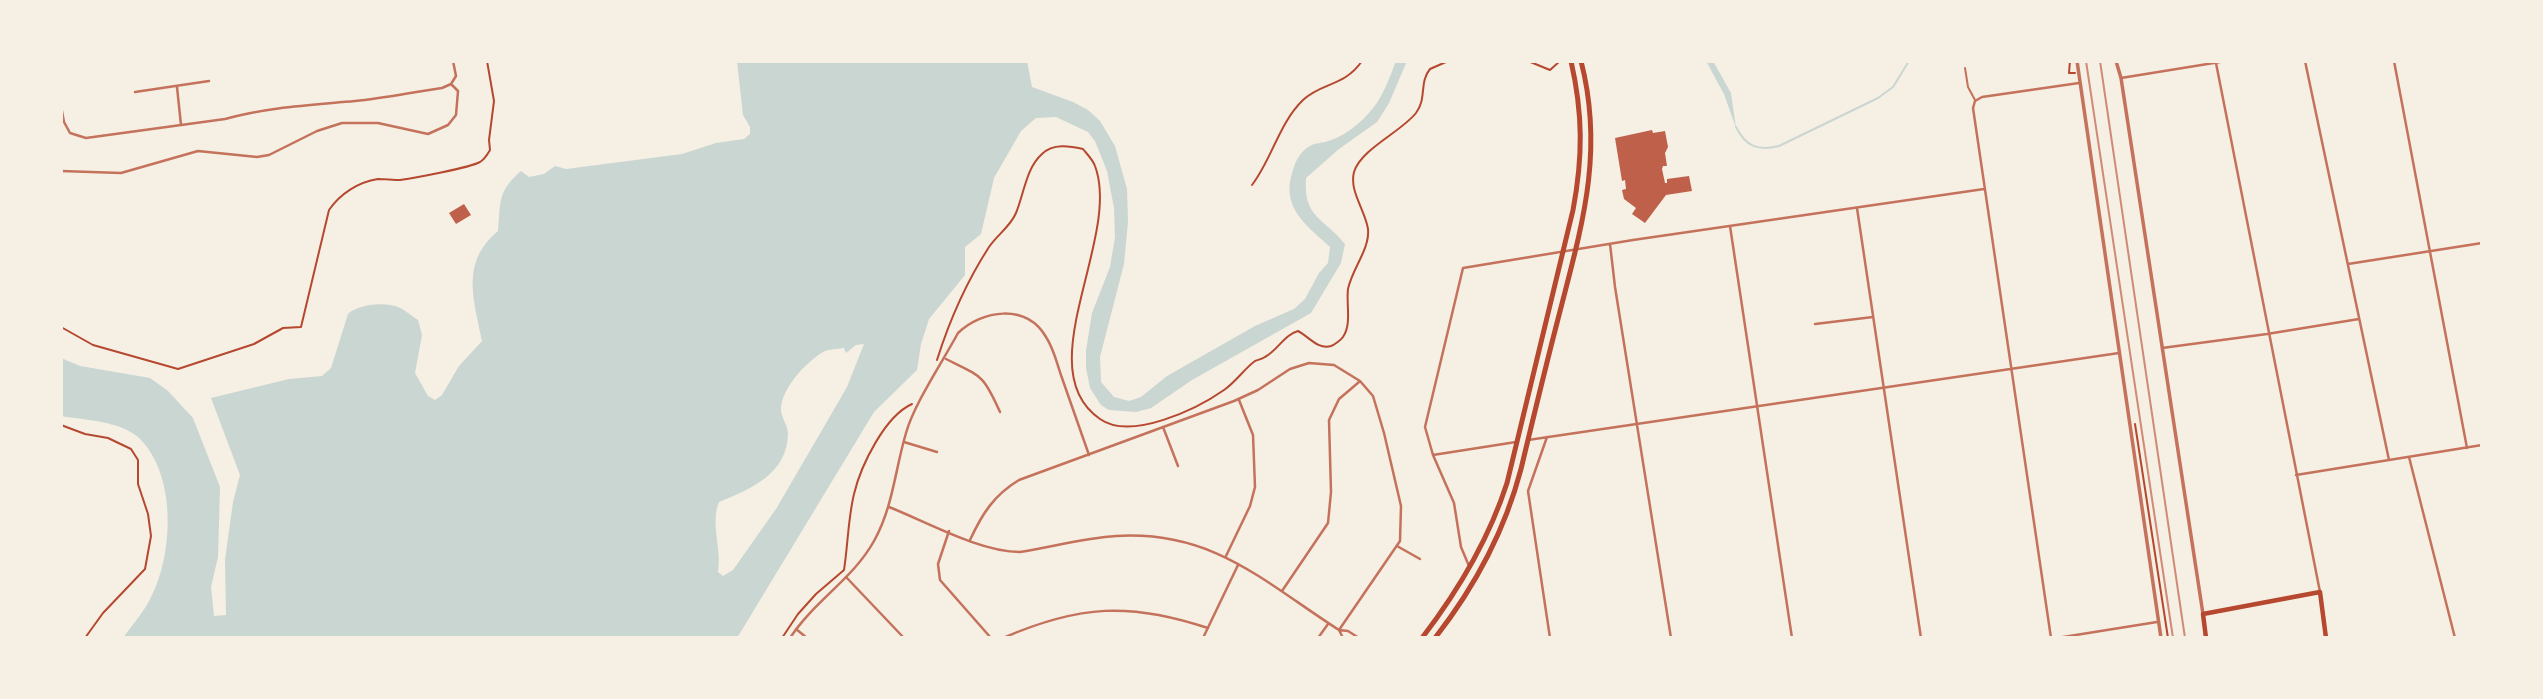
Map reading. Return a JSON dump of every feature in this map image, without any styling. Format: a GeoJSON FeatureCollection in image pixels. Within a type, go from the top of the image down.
{"type":"FeatureCollection","features":[{"type":"Feature","properties":{"kind":"highway"},"geometry":{"type":"LineString","coordinates":[[1422,638],[1469,566],[1498,510],[1517,442],[1581,169],[1580,110],[1571,61]]}},
{"type":"Feature","properties":{"kind":"highway"},"geometry":{"type":"LineString","coordinates":[[1435,638],[1499,535],[1514,496],[1589,188],[1591,111],[1581,61]]}},
{"type":"Feature","properties":{"kind":"main road"},"geometry":{"type":"LineString","coordinates":[[2206,638],[2203,614],[2320,592],[2326,638]]}},
{"type":"Feature","properties":{"kind":"street"},"geometry":{"type":"LineString","coordinates":[[61,106],[64,122],[71,133],[86,138],[442,88],[451,84],[456,76],[453,61]]}},
{"type":"Feature","properties":{"kind":"street"},"geometry":{"type":"LineString","coordinates":[[2116,61],[2121,78],[2203,614]]}},
{"type":"Feature","properties":{"kind":"street"},"geometry":{"type":"LineString","coordinates":[[2121,78],[2226,61]]}},
{"type":"Feature","properties":{"kind":"street"},"geometry":{"type":"LineString","coordinates":[[2305,61],[2389,460]]}},
{"type":"Feature","properties":{"kind":"street"},"geometry":{"type":"LineString","coordinates":[[2395,61],[2467,448]]}},
{"type":"Feature","properties":{"kind":"street"},"geometry":{"type":"LineString","coordinates":[[2079,63],[2079,83],[2161,638]]}},
{"type":"Feature","properties":{"kind":"street"},"geometry":{"type":"LineString","coordinates":[[2216,63],[2267,334],[2320,592]]}},
{"type":"Feature","properties":{"kind":"street"},"geometry":{"type":"LineString","coordinates":[[135,92],[209,81]]}},
{"type":"Feature","properties":{"kind":"street"},"geometry":{"type":"LineString","coordinates":[[2051,638],[1973,114],[1975,100],[2079,83]]}},
{"type":"Feature","properties":{"kind":"street"},"geometry":{"type":"LineString","coordinates":[[61,171],[121,173],[198,151],[257,157],[269,155],[317,131],[342,123],[378,123],[428,134],[448,125],[456,115],[457,91],[451,84]]}},
{"type":"Feature","properties":{"kind":"street"},"geometry":{"type":"LineString","coordinates":[[176,86],[181,125]]}},
{"type":"Feature","properties":{"kind":"street"},"geometry":{"type":"LineString","coordinates":[[1469,566],[1461,547],[1454,503],[1426,434],[1426,420],[1463,268],[1983,189]]}},
{"type":"Feature","properties":{"kind":"street"},"geometry":{"type":"LineString","coordinates":[[1857,208],[1921,638]]}},
{"type":"Feature","properties":{"kind":"street"},"geometry":{"type":"LineString","coordinates":[[1730,226],[1793,638]]}},
{"type":"Feature","properties":{"kind":"street"},"geometry":{"type":"LineString","coordinates":[[2348,264],[2482,243]]}},
{"type":"Feature","properties":{"kind":"street"},"geometry":{"type":"LineString","coordinates":[[1610,244],[1671,638]]}},
{"type":"Feature","properties":{"kind":"street"},"geometry":{"type":"LineString","coordinates":[[790,638],[813,607],[846,577],[873,542],[889,508],[906,432],[958,333],[968,323],[987,314],[1012,314],[1037,324],[1052,349],[1089,455]]}},
{"type":"Feature","properties":{"kind":"street"},"geometry":{"type":"LineString","coordinates":[[1815,324],[1873,317]]}},
{"type":"Feature","properties":{"kind":"street"},"geometry":{"type":"LineString","coordinates":[[2162,348],[2359,319]]}},
{"type":"Feature","properties":{"kind":"street"},"geometry":{"type":"LineString","coordinates":[[1528,440],[2119,353]]}},
{"type":"Feature","properties":{"kind":"street"},"geometry":{"type":"LineString","coordinates":[[944,358],[987,382],[1000,412]]}},
{"type":"Feature","properties":{"kind":"street"},"geometry":{"type":"LineString","coordinates":[[970,540],[987,508],[1009,486],[1239,399],[1290,369],[1309,363],[1334,365],[1360,381],[1373,396],[1401,506],[1400,541],[1339,630]]}},
{"type":"Feature","properties":{"kind":"street"},"geometry":{"type":"LineString","coordinates":[[1282,591],[1328,523],[1331,492],[1329,420],[1339,399],[1360,381]]}},
{"type":"Feature","properties":{"kind":"street"},"geometry":{"type":"LineString","coordinates":[[1226,556],[1250,506],[1255,487],[1253,435],[1239,399]]}},
{"type":"Feature","properties":{"kind":"street"},"geometry":{"type":"LineString","coordinates":[[1163,427],[1178,466]]}},
{"type":"Feature","properties":{"kind":"street"},"geometry":{"type":"LineString","coordinates":[[1547,438],[1528,491],[1550,638]]}},
{"type":"Feature","properties":{"kind":"street"},"geometry":{"type":"LineString","coordinates":[[904,442],[937,452]]}},
{"type":"Feature","properties":{"kind":"street"},"geometry":{"type":"LineString","coordinates":[[1433,455],[1517,442]]}},
{"type":"Feature","properties":{"kind":"street"},"geometry":{"type":"LineString","coordinates":[[2296,475],[2482,445]]}},
{"type":"Feature","properties":{"kind":"street"},"geometry":{"type":"LineString","coordinates":[[2409,457],[2455,638]]}},
{"type":"Feature","properties":{"kind":"street"},"geometry":{"type":"LineString","coordinates":[[889,508],[1001,551],[1020,552],[1112,536],[1182,542],[1226,556],[1339,630],[1343,638]]}},
{"type":"Feature","properties":{"kind":"street"},"geometry":{"type":"LineString","coordinates":[[949,531],[938,564],[940,580],[992,638]]}},
{"type":"Feature","properties":{"kind":"street"},"geometry":{"type":"LineString","coordinates":[[1397,545],[1420,559]]}},
{"type":"Feature","properties":{"kind":"street"},"geometry":{"type":"LineString","coordinates":[[1203,638],[1239,564]]}},
{"type":"Feature","properties":{"kind":"street"},"geometry":{"type":"LineString","coordinates":[[846,577],[904,638]]}},
{"type":"Feature","properties":{"kind":"street"},"geometry":{"type":"LineString","coordinates":[[1003,638],[1036,624],[1091,611],[1145,611],[1208,628]]}},
{"type":"Feature","properties":{"kind":"street"},"geometry":{"type":"LineString","coordinates":[[2057,638],[2158,622]]}},
{"type":"Feature","properties":{"kind":"street"},"geometry":{"type":"LineString","coordinates":[[1318,638],[1329,623]]}},
{"type":"Feature","properties":{"kind":"street"},"geometry":{"type":"LineString","coordinates":[[796,629],[807,638]]}},
{"type":"Feature","properties":{"kind":"street"},"geometry":{"type":"LineString","coordinates":[[1339,630],[1348,631],[1359,638]]}},
{"type":"Feature","properties":{"kind":"lane"},"geometry":{"type":"LineString","coordinates":[[1965,68],[1969,90],[1975,100]]}},
{"type":"Feature","properties":{"kind":"path"},"geometry":{"type":"LineString","coordinates":[[61,327],[93,345],[178,369],[254,344],[283,328],[301,327],[304,324],[329,210],[335,202],[351,188],[379,179],[400,180],[472,165],[486,158],[490,150],[494,101],[487,61]]}},
{"type":"Feature","properties":{"kind":"path"},"geometry":{"type":"LineString","coordinates":[[1252,185],[1289,117],[1304,100],[1342,81],[1355,71],[1362,61]]}},
{"type":"Feature","properties":{"kind":"path"},"geometry":{"type":"LineString","coordinates":[[937,360],[950,322],[991,245],[1015,214],[1032,169],[1041,154],[1052,148],[1069,145],[1083,149],[1095,165],[1100,191],[1100,223],[1082,289],[1070,360],[1074,382],[1086,409],[1103,422],[1129,426],[1149,424],[1192,409],[1225,390],[1255,362],[1266,357],[1292,333],[1298,331],[1313,343],[1324,347],[1332,346],[1343,337],[1348,288],[1367,241],[1368,230],[1354,184],[1354,173],[1358,164],[1416,113],[1424,98],[1423,83],[1430,69],[1446,62],[1476,61]]}},
{"type":"Feature","properties":{"kind":"path"},"geometry":{"type":"LineString","coordinates":[[1528,61],[1550,70],[1560,61]]}},
{"type":"Feature","properties":{"kind":"path"},"geometry":{"type":"LineString","coordinates":[[2069,73],[2070,61]]}},
{"type":"Feature","properties":{"kind":"path"},"geometry":{"type":"LineString","coordinates":[[782,638],[816,594],[844,570],[855,491],[866,462],[895,416],[916,402]]}},
{"type":"Feature","properties":{"kind":"path"},"geometry":{"type":"LineString","coordinates":[[2135,422],[2168,638]]}},
{"type":"Feature","properties":{"kind":"path"},"geometry":{"type":"LineString","coordinates":[[61,425],[125,444],[136,455],[139,466],[138,484],[148,514],[151,536],[145,569],[103,613],[85,638]]}},
{"type":"Feature","properties":{"kind":"shaded area"},"geometry":{"type":"Polygon","coordinates":[[[737,61],[1027,61],[1032,87],[1088,110],[1100,121],[1115,146],[1127,189],[1128,222],[1124,264],[1100,357],[1101,382],[1114,397],[1129,401],[1141,397],[1167,376],[1255,326],[1294,309],[1305,299],[1319,273],[1328,263],[1330,247],[1304,222],[1292,205],[1290,183],[1296,163],[1308,147],[1339,137],[1360,122],[1381,96],[1396,61],[1407,61],[1389,103],[1377,122],[1339,149],[1306,178],[1311,210],[1345,244],[1341,263],[1311,313],[1192,380],[1151,408],[1136,412],[1109,410],[1101,405],[1090,388],[1086,368],[1092,313],[1110,267],[1115,237],[1114,208],[1107,171],[1095,141],[1088,132],[1056,117],[1036,118],[1021,131],[994,178],[981,234],[965,247],[965,275],[929,319],[917,370],[874,412],[737,638],[123,638],[148,603],[157,585],[167,541],[166,494],[151,453],[138,437],[112,424],[61,416],[61,358],[80,366],[150,378],[168,391],[193,418],[220,487],[218,557],[211,587],[214,616],[226,615],[225,560],[233,502],[240,475],[211,398],[289,379],[322,376],[331,368],[348,314],[365,306],[379,304],[398,307],[418,320],[422,335],[415,373],[428,396],[435,400],[442,395],[459,366],[482,341],[474,296],[474,269],[486,243],[498,231],[500,204],[504,191],[513,178],[521,171],[529,177],[544,174],[555,166],[566,169],[682,154],[716,143],[744,139],[750,134],[750,127],[743,115],[737,61]],[[864,344],[856,345],[846,353],[844,348],[823,352],[809,362],[790,384],[781,408],[788,434],[781,460],[774,470],[755,485],[719,502],[716,519],[718,572],[723,576],[733,570],[776,509],[847,387],[864,344]]]}},
{"type":"Feature","properties":{"kind":"shaded area"},"geometry":{"type":"Polygon","coordinates":[[[1706,61],[1713,61],[1731,93],[1736,128],[1724,94],[1706,61]]]}},
{"type":"Feature","properties":{"kind":"building"},"geometry":{"type":"Polygon","coordinates":[[[1652,130],[1653,133],[1665,131],[1667,166],[1662,169],[1665,183],[1667,179],[1689,176],[1692,191],[1666,195],[1645,223],[1632,214],[1636,208],[1624,199],[1622,190],[1626,189],[1625,180],[1622,181],[1615,138],[1652,130]]]}},
{"type":"Feature","properties":{"kind":"building"},"geometry":{"type":"Polygon","coordinates":[[[464,204],[471,215],[456,224],[449,213],[464,204]]]}},
{"type":"Feature","properties":{"kind":"waterway"},"geometry":{"type":"LineString","coordinates":[[1736,127],[1753,146],[1779,146],[1878,98],[1893,87],[1909,61]]}},
{"type":"Feature","properties":{"kind":"railway"},"geometry":{"type":"LineString","coordinates":[[2086,61],[2173,638]]}},
{"type":"Feature","properties":{"kind":"railway"},"geometry":{"type":"LineString","coordinates":[[2100,61],[2185,638]]}}]}
